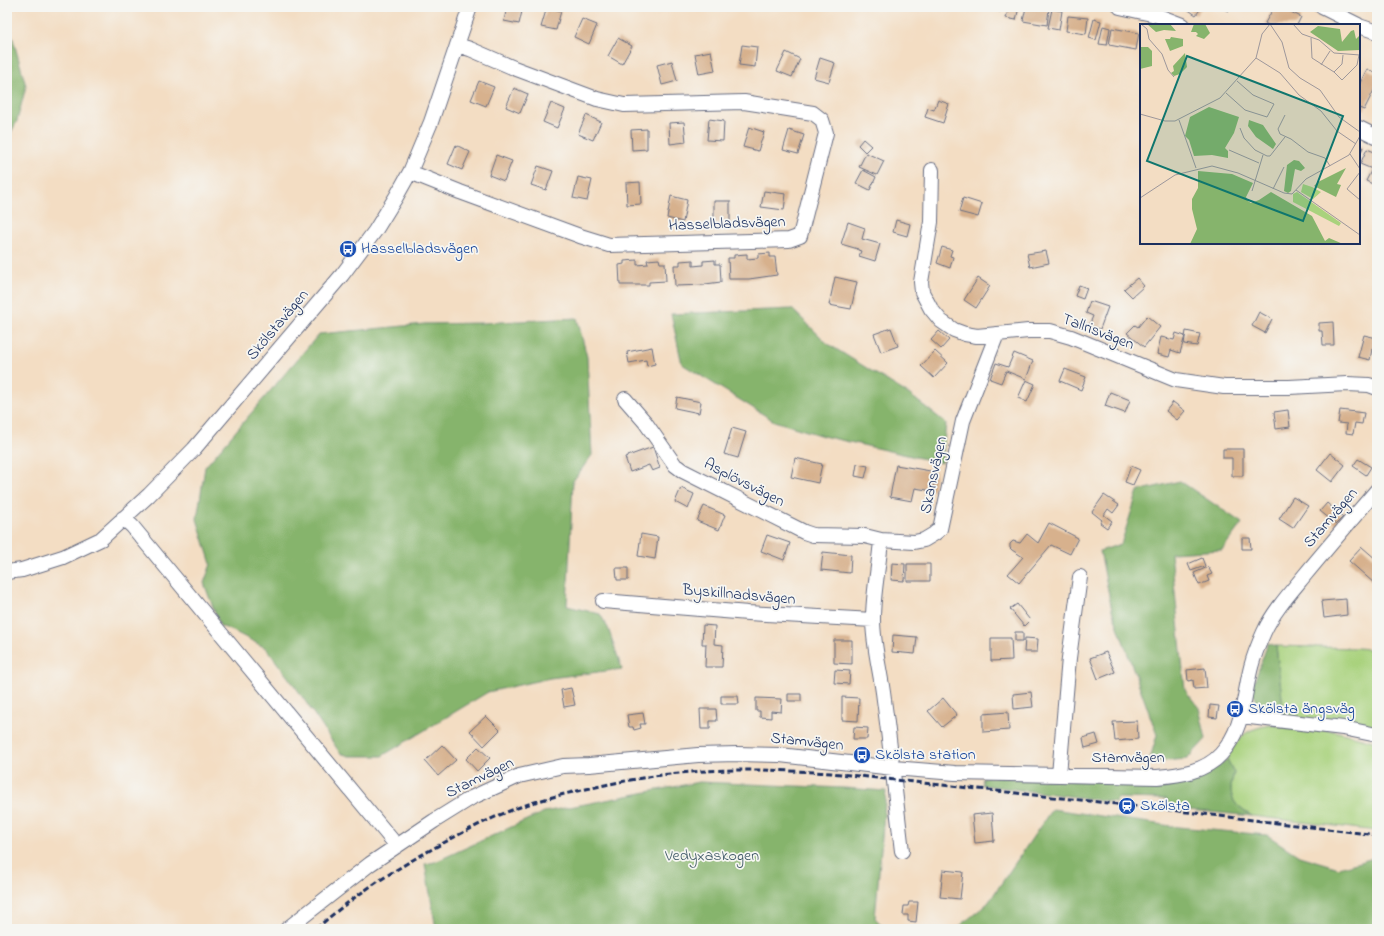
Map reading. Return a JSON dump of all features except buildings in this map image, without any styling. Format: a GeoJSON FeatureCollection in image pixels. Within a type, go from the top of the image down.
{"type":"FeatureCollection","features":[{"type":"Feature","properties":{"kind":"street","name":"Skölstavägen"},"geometry":{"type":"LineString","coordinates":[[7,572],[22,570],[63,557],[100,539],[149,495],[194,449],[342,275],[375,231],[410,172],[431,122],[470,7]]}},
{"type":"Feature","properties":{"kind":"street"},"geometry":{"type":"LineString","coordinates":[[1120,7],[1156,15],[1179,24]]}},
{"type":"Feature","properties":{"kind":"street"},"geometry":{"type":"LineString","coordinates":[[1322,7],[1356,24]]}},
{"type":"Feature","properties":{"kind":"street"},"geometry":{"type":"LineString","coordinates":[[1360,26],[1377,32]]}},
{"type":"Feature","properties":{"kind":"street","name":"Hasselbladsvägen"},"geometry":{"type":"LineString","coordinates":[[410,172],[460,192],[580,236],[609,245],[789,240],[800,236],[826,133],[822,120],[813,113],[744,102],[624,105],[597,99],[457,45]]}},
{"type":"Feature","properties":{"kind":"street"},"geometry":{"type":"LineString","coordinates":[[1360,128],[1377,137]]}},
{"type":"Feature","properties":{"kind":"street","name":"Tallrisvägen"},"geometry":{"type":"LineString","coordinates":[[932,170],[931,222],[921,282],[922,292],[931,308],[941,321],[954,330],[964,334],[977,336],[1028,331],[1050,331],[1071,337],[1176,380],[1224,387],[1289,387],[1347,384],[1369,385],[1377,388]]}},
{"type":"Feature","properties":{"kind":"street","name":"Skansvägen"},"geometry":{"type":"LineString","coordinates":[[881,540],[914,542],[924,540],[940,529],[963,421],[996,334]]}},
{"type":"Feature","properties":{"kind":"street","name":"Asplövsvägen"},"geometry":{"type":"LineString","coordinates":[[625,399],[645,422],[675,465],[683,471],[804,532],[813,535],[865,536],[881,540]]}},
{"type":"Feature","properties":{"kind":"street","name":"Stamvägen"},"geometry":{"type":"LineString","coordinates":[[286,929],[370,864],[434,820],[471,798],[519,776],[563,766],[698,755],[737,754],[780,755],[894,768],[955,773],[1157,777],[1190,773],[1220,756],[1234,738],[1241,716],[1251,667],[1264,631],[1287,597],[1377,490]]}},
{"type":"Feature","properties":{"kind":"street"},"geometry":{"type":"LineString","coordinates":[[123,518],[132,526],[397,846]]}},
{"type":"Feature","properties":{"kind":"street"},"geometry":{"type":"LineString","coordinates":[[881,540],[874,595],[874,642],[884,695],[894,768],[902,852]]}},
{"type":"Feature","properties":{"kind":"street"},"geometry":{"type":"LineString","coordinates":[[1059,775],[1068,658],[1080,577]]}},
{"type":"Feature","properties":{"kind":"street","name":"Byskillnadsvägen"},"geometry":{"type":"LineString","coordinates":[[603,601],[756,614],[873,620]]}},
{"type":"Feature","properties":{"kind":"street"},"geometry":{"type":"LineString","coordinates":[[1241,716],[1336,727],[1377,735]]}},
{"type":"Feature","properties":{"kind":"green space"},"geometry":{"type":"Polygon","coordinates":[[[7,26],[13,39],[26,86],[17,121],[7,140],[7,26]]]}},
{"type":"Feature","properties":{"kind":"green space"},"geometry":{"type":"Polygon","coordinates":[[[792,309],[828,344],[910,395],[946,423],[942,463],[823,436],[774,421],[682,364],[671,314],[792,309]]]}},
{"type":"Feature","properties":{"kind":"green space"},"geometry":{"type":"Polygon","coordinates":[[[577,318],[587,357],[592,455],[573,481],[567,606],[600,614],[608,628],[622,669],[550,678],[488,692],[382,756],[349,756],[340,753],[297,689],[266,648],[220,626],[204,583],[211,564],[197,519],[205,467],[319,334],[425,324],[482,323],[577,318]]]}},
{"type":"Feature","properties":{"kind":"green space"},"geometry":{"type":"Polygon","coordinates":[[[1180,481],[1242,523],[1222,550],[1171,553],[1185,690],[1199,708],[1206,739],[1187,759],[1149,762],[1157,735],[1112,610],[1100,551],[1121,544],[1138,491],[1180,481]]]}},
{"type":"Feature","properties":{"kind":"green space"},"geometry":{"type":"Polygon","coordinates":[[[1268,643],[1276,646],[1284,715],[1271,716],[1255,705],[1256,698],[1251,691],[1268,643]]]}},
{"type":"Feature","properties":{"kind":"green space"},"geometry":{"type":"Polygon","coordinates":[[[1276,646],[1358,648],[1377,650],[1377,731],[1284,715],[1276,646]]]}},
{"type":"Feature","properties":{"kind":"green space"},"geometry":{"type":"Polygon","coordinates":[[[1269,725],[1334,731],[1377,742],[1377,831],[1252,816],[1240,808],[1233,799],[1231,793],[1234,773],[1227,759],[1235,745],[1247,732],[1269,725]]]}},
{"type":"Feature","properties":{"kind":"green space"},"geometry":{"type":"Polygon","coordinates":[[[1227,759],[1234,773],[1231,787],[1233,799],[1240,808],[1252,816],[1167,808],[1167,799],[1117,798],[1116,802],[982,785],[983,777],[1162,784],[1189,780],[1205,774],[1213,770],[1227,759]]]}},
{"type":"Feature","properties":{"kind":"green space","name":"Vedyxaskogen"},"geometry":{"type":"Polygon","coordinates":[[[699,782],[886,791],[875,918],[886,929],[436,929],[425,864],[435,862],[544,812],[699,782]]]}},
{"type":"Feature","properties":{"kind":"green space"},"geometry":{"type":"Polygon","coordinates":[[[1052,809],[1178,827],[1267,835],[1299,856],[1339,868],[1377,857],[1377,929],[956,929],[988,903],[1052,809]]]}},
{"type":"Feature","properties":{"kind":"railway"},"geometry":{"type":"LineString","coordinates":[[316,929],[368,888],[396,870],[448,840],[496,817],[531,803],[562,794],[661,775],[680,773],[718,770],[831,773],[1154,808],[1377,835]]}},
{"type":"Feature","properties":{"kind":"place","name":"Hasselbladsvägen"},"geometry":{"type":"Point","coordinates":[348,249]}},
{"type":"Feature","properties":{"kind":"place","name":"Skölsta ängsväg"},"geometry":{"type":"Point","coordinates":[1235,709]}},
{"type":"Feature","properties":{"kind":"place","name":"Skölsta station"},"geometry":{"type":"Point","coordinates":[862,755]}},
{"type":"Feature","properties":{"kind":"place","name":"Skölsta"},"geometry":{"type":"Point","coordinates":[1127,806]}}]}
